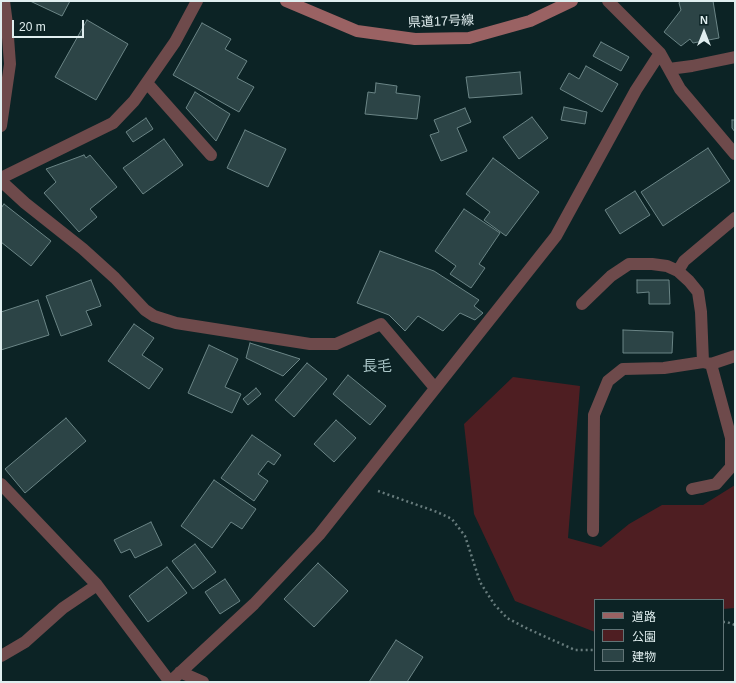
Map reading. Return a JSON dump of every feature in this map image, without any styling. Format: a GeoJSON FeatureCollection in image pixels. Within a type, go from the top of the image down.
{"type":"FeatureCollection","features":[{"type":"Feature","properties":{"kind":"main road","name":"県道17号線"},"geometry":{"type":"LineString","coordinates":[[286,1],[357,31],[415,40],[469,38],[530,21],[572,1]]}},
{"type":"Feature","properties":{"kind":"street"},"geometry":{"type":"LineString","coordinates":[[1,126],[10,64],[4,1]]}},
{"type":"Feature","properties":{"kind":"street"},"geometry":{"type":"LineString","coordinates":[[1,178],[113,123],[134,101],[176,42],[197,1]]}},
{"type":"Feature","properties":{"kind":"street"},"geometry":{"type":"LineString","coordinates":[[608,1],[660,53],[680,89],[735,154]]}},
{"type":"Feature","properties":{"kind":"street"},"geometry":{"type":"LineString","coordinates":[[1,484],[97,585],[170,682],[254,604],[319,535],[556,236],[636,90],[660,53]]}},
{"type":"Feature","properties":{"kind":"street"},"geometry":{"type":"LineString","coordinates":[[669,69],[735,57]]}},
{"type":"Feature","properties":{"kind":"street"},"geometry":{"type":"LineString","coordinates":[[147,83],[211,155]]}},
{"type":"Feature","properties":{"kind":"street"},"geometry":{"type":"LineString","coordinates":[[1,181],[83,249],[115,278],[144,310],[154,316],[176,323],[310,344],[336,344],[381,324],[435,388]]}},
{"type":"Feature","properties":{"kind":"street"},"geometry":{"type":"LineString","coordinates":[[678,271],[684,261],[735,218]]}},
{"type":"Feature","properties":{"kind":"street"},"geometry":{"type":"LineString","coordinates":[[582,304],[611,276],[629,264],[668,266],[678,271],[689,280],[698,292],[707,363],[731,438],[731,467],[716,484],[692,489]]}},
{"type":"Feature","properties":{"kind":"street"},"geometry":{"type":"LineString","coordinates":[[593,531],[594,415],[608,381],[622,369],[664,368],[707,363],[735,356]]}},
{"type":"Feature","properties":{"kind":"street"},"geometry":{"type":"LineString","coordinates":[[1,656],[25,642],[63,608],[97,585]]}},
{"type":"Feature","properties":{"kind":"street"},"geometry":{"type":"LineString","coordinates":[[180,672],[203,682]]}},
{"type":"Feature","properties":{"kind":"path"},"geometry":{"type":"LineString","coordinates":[[359,484],[437,512],[452,519],[465,536],[480,582],[494,604],[507,618],[575,650],[594,650]]}},
{"type":"Feature","properties":{"kind":"path"},"geometry":{"type":"LineString","coordinates":[[724,622],[735,625]]}},
{"type":"Feature","properties":{"kind":"green space"},"geometry":{"type":"Polygon","coordinates":[[[513,377],[580,386],[568,538],[601,547],[629,524],[662,505],[703,505],[735,485],[735,608],[724,609],[724,599],[594,599],[594,632],[515,601],[474,514],[464,424],[513,377]]]}},
{"type":"Feature","properties":{"kind":"building"},"geometry":{"type":"Polygon","coordinates":[[[30,1],[70,1],[62,16],[30,1]]]}},
{"type":"Feature","properties":{"kind":"building"},"geometry":{"type":"Polygon","coordinates":[[[680,1],[713,1],[719,38],[693,43],[690,39],[681,46],[664,32],[681,10],[679,3],[680,1]]]}},
{"type":"Feature","properties":{"kind":"building"},"geometry":{"type":"Polygon","coordinates":[[[87,20],[128,44],[96,100],[55,77],[87,20]]]}},
{"type":"Feature","properties":{"kind":"building"},"geometry":{"type":"Polygon","coordinates":[[[202,23],[231,39],[225,49],[247,61],[237,78],[254,87],[239,112],[173,75],[202,23]]]}},
{"type":"Feature","properties":{"kind":"building"},"geometry":{"type":"Polygon","coordinates":[[[601,42],[629,57],[621,71],[593,56],[601,42]]]}},
{"type":"Feature","properties":{"kind":"building"},"geometry":{"type":"Polygon","coordinates":[[[586,66],[618,84],[602,112],[560,89],[569,73],[579,79],[586,66]]]}},
{"type":"Feature","properties":{"kind":"building"},"geometry":{"type":"Polygon","coordinates":[[[520,72],[522,94],[469,98],[466,77],[520,72]]]}},
{"type":"Feature","properties":{"kind":"building"},"geometry":{"type":"Polygon","coordinates":[[[376,83],[397,86],[396,93],[420,96],[417,119],[365,114],[368,92],[375,93],[376,83]]]}},
{"type":"Feature","properties":{"kind":"building"},"geometry":{"type":"Polygon","coordinates":[[[195,92],[230,114],[216,141],[186,108],[195,92]]]}},
{"type":"Feature","properties":{"kind":"building"},"geometry":{"type":"Polygon","coordinates":[[[564,107],[587,112],[585,124],[561,120],[564,107]]]}},
{"type":"Feature","properties":{"kind":"building"},"geometry":{"type":"Polygon","coordinates":[[[465,108],[471,122],[457,128],[467,151],[441,161],[430,135],[439,132],[434,120],[465,108]]]}},
{"type":"Feature","properties":{"kind":"building"},"geometry":{"type":"Polygon","coordinates":[[[532,117],[548,138],[519,159],[503,137],[532,117]]]}},
{"type":"Feature","properties":{"kind":"building"},"geometry":{"type":"Polygon","coordinates":[[[146,118],[153,129],[133,142],[126,132],[146,118]]]}},
{"type":"Feature","properties":{"kind":"building"},"geometry":{"type":"Polygon","coordinates":[[[732,120],[735,120],[735,132],[732,128],[732,120]]]}},
{"type":"Feature","properties":{"kind":"building"},"geometry":{"type":"Polygon","coordinates":[[[245,130],[286,149],[268,187],[227,168],[245,130]]]}},
{"type":"Feature","properties":{"kind":"building"},"geometry":{"type":"Polygon","coordinates":[[[164,139],[183,165],[143,194],[123,168],[164,139]]]}},
{"type":"Feature","properties":{"kind":"building"},"geometry":{"type":"Polygon","coordinates":[[[708,148],[730,181],[663,226],[641,192],[708,148]]]}},
{"type":"Feature","properties":{"kind":"building"},"geometry":{"type":"Polygon","coordinates":[[[84,155],[86,158],[90,155],[117,187],[90,209],[97,217],[79,232],[44,193],[56,182],[46,169],[84,155]]]}},
{"type":"Feature","properties":{"kind":"building"},"geometry":{"type":"Polygon","coordinates":[[[493,158],[539,192],[506,236],[484,220],[490,212],[466,194],[493,158]]]}},
{"type":"Feature","properties":{"kind":"building"},"geometry":{"type":"Polygon","coordinates":[[[635,191],[650,215],[620,234],[605,210],[635,191]]]}},
{"type":"Feature","properties":{"kind":"building"},"geometry":{"type":"Polygon","coordinates":[[[4,204],[51,241],[31,266],[1,242],[1,208],[4,204]]]}},
{"type":"Feature","properties":{"kind":"building"},"geometry":{"type":"Polygon","coordinates":[[[464,209],[500,233],[479,264],[485,268],[471,288],[450,274],[456,266],[435,251],[464,209]]]}},
{"type":"Feature","properties":{"kind":"building"},"geometry":{"type":"Polygon","coordinates":[[[380,251],[434,271],[479,300],[474,306],[483,313],[475,320],[460,313],[443,331],[418,316],[405,331],[389,315],[357,303],[380,251]]]}},
{"type":"Feature","properties":{"kind":"building"},"geometry":{"type":"Polygon","coordinates":[[[91,280],[101,306],[86,311],[92,325],[61,336],[46,296],[91,280]]]}},
{"type":"Feature","properties":{"kind":"building"},"geometry":{"type":"Polygon","coordinates":[[[637,280],[669,280],[670,304],[649,304],[649,292],[637,293],[637,280]]]}},
{"type":"Feature","properties":{"kind":"building"},"geometry":{"type":"Polygon","coordinates":[[[38,300],[49,335],[1,350],[1,312],[38,300]]]}},
{"type":"Feature","properties":{"kind":"building"},"geometry":{"type":"Polygon","coordinates":[[[134,324],[154,338],[142,355],[163,369],[149,389],[108,361],[134,324]]]}},
{"type":"Feature","properties":{"kind":"building"},"geometry":{"type":"Polygon","coordinates":[[[623,330],[673,332],[672,353],[623,353],[623,330]]]}},
{"type":"Feature","properties":{"kind":"building"},"geometry":{"type":"Polygon","coordinates":[[[250,343],[300,359],[283,376],[246,358],[250,343]]]}},
{"type":"Feature","properties":{"kind":"building"},"geometry":{"type":"Polygon","coordinates":[[[209,345],[238,359],[225,387],[241,394],[232,413],[188,393],[209,345]]]}},
{"type":"Feature","properties":{"kind":"building"},"geometry":{"type":"Polygon","coordinates":[[[307,363],[327,379],[294,417],[275,400],[307,363]]]}},
{"type":"Feature","properties":{"kind":"building"},"geometry":{"type":"Polygon","coordinates":[[[348,375],[386,406],[370,425],[333,394],[348,375]]]}},
{"type":"Feature","properties":{"kind":"building"},"geometry":{"type":"Polygon","coordinates":[[[256,388],[261,394],[248,405],[243,399],[256,388]]]}},
{"type":"Feature","properties":{"kind":"building"},"geometry":{"type":"Polygon","coordinates":[[[66,418],[86,441],[25,493],[5,469],[66,418]]]}},
{"type":"Feature","properties":{"kind":"building"},"geometry":{"type":"Polygon","coordinates":[[[336,420],[356,438],[334,462],[314,444],[336,420]]]}},
{"type":"Feature","properties":{"kind":"building"},"geometry":{"type":"Polygon","coordinates":[[[252,435],[281,455],[274,465],[268,461],[258,474],[268,481],[254,501],[221,478],[252,435]]]}},
{"type":"Feature","properties":{"kind":"building"},"geometry":{"type":"Polygon","coordinates":[[[214,480],[256,509],[242,529],[231,522],[212,548],[181,526],[214,480]]]}},
{"type":"Feature","properties":{"kind":"building"},"geometry":{"type":"Polygon","coordinates":[[[151,522],[162,545],[135,558],[130,549],[121,553],[114,540],[151,522]]]}},
{"type":"Feature","properties":{"kind":"building"},"geometry":{"type":"Polygon","coordinates":[[[195,544],[216,572],[193,589],[172,561],[195,544]]]}},
{"type":"Feature","properties":{"kind":"building"},"geometry":{"type":"Polygon","coordinates":[[[318,563],[348,591],[314,627],[284,599],[318,563]]]}},
{"type":"Feature","properties":{"kind":"building"},"geometry":{"type":"Polygon","coordinates":[[[167,567],[187,593],[148,622],[129,596],[167,567]]]}},
{"type":"Feature","properties":{"kind":"building"},"geometry":{"type":"Polygon","coordinates":[[[225,579],[240,601],[220,614],[205,592],[225,579]]]}},
{"type":"Feature","properties":{"kind":"building"},"geometry":{"type":"Polygon","coordinates":[[[396,640],[423,657],[407,682],[369,682],[396,640]]]}},
{"type":"Feature","properties":{"kind":"district","name":"長毛"},"geometry":{"type":"Point","coordinates":[377,367]}}]}
